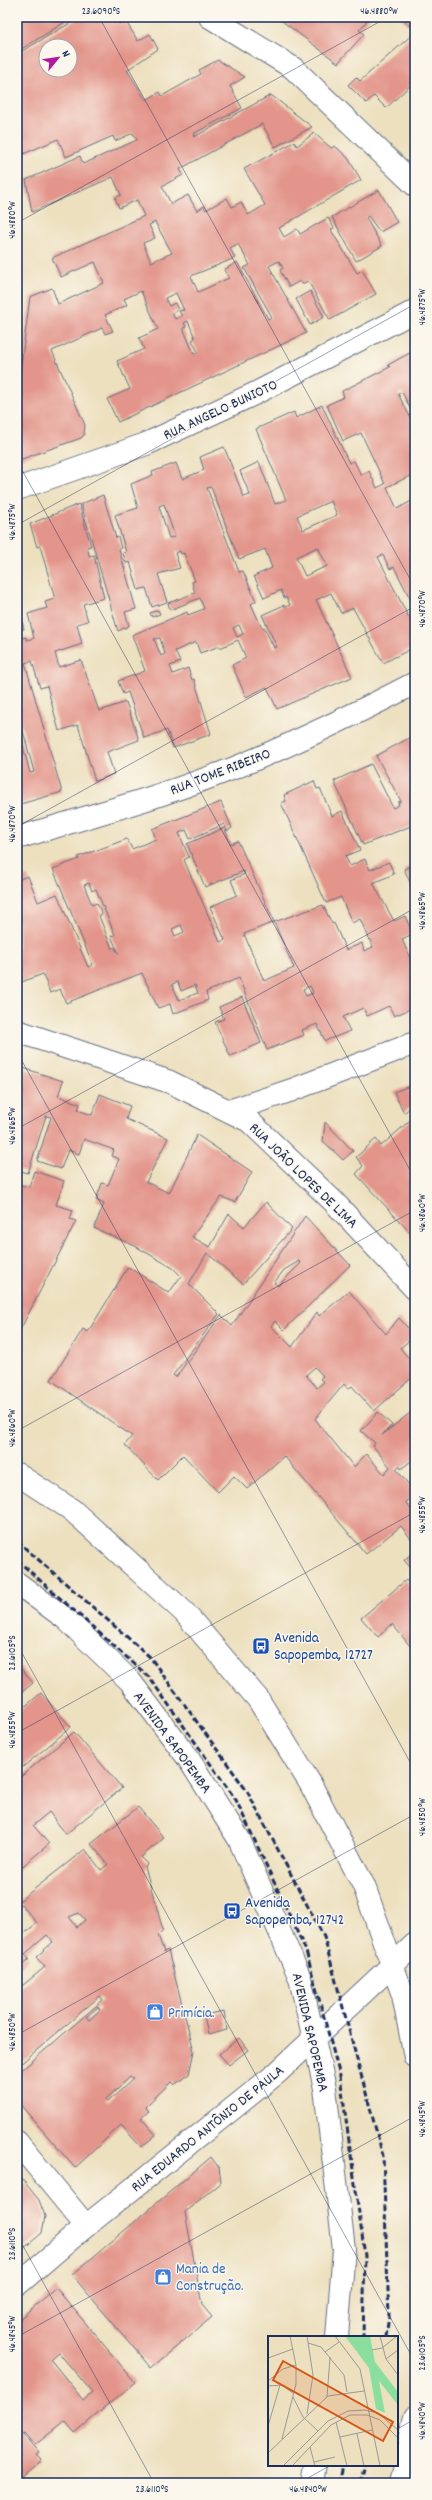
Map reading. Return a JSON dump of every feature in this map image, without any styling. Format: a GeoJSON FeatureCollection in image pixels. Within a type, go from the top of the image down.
{"type":"FeatureCollection","features":[{"type":"Feature","properties":{"kind":"street"},"geometry":{"type":"LineString","coordinates":[[210,17],[293,68],[415,185]]}},
{"type":"Feature","properties":{"kind":"street","name":"RUA ANGELO BUNIOTO"},"geometry":{"type":"LineString","coordinates":[[17,489],[35,485],[153,440],[254,394],[415,310]]}},
{"type":"Feature","properties":{"kind":"street","name":"RUA TOME RIBEIRO"},"geometry":{"type":"LineString","coordinates":[[17,838],[144,800],[255,759],[342,720],[415,683]]}},
{"type":"Feature","properties":{"kind":"street","name":"RUA JOÃO LOPES DE LIMA"},"geometry":{"type":"LineString","coordinates":[[17,1031],[170,1082],[249,1120],[334,1202],[415,1289]]}},
{"type":"Feature","properties":{"kind":"street"},"geometry":{"type":"LineString","coordinates":[[229,1111],[292,1090],[415,1043]]}},
{"type":"Feature","properties":{"kind":"street"},"geometry":{"type":"LineString","coordinates":[[17,1474],[72,1510],[184,1612],[258,1699],[310,1783],[364,1886],[403,1996],[415,2057]]}},
{"type":"Feature","properties":{"kind":"street","name":"AVENIDA SAPOPEMBA"},"geometry":{"type":"LineString","coordinates":[[17,1582],[66,1619],[130,1681],[188,1758],[242,1846],[300,1978],[325,2088],[344,2248],[337,2336]]}},
{"type":"Feature","properties":{"kind":"street","name":"RUA EDUARDO ANTÔNIO DE PAULA"},"geometry":{"type":"LineString","coordinates":[[17,2284],[86,2226],[277,2074],[314,2037],[415,1944]]}},
{"type":"Feature","properties":{"kind":"street"},"geometry":{"type":"LineString","coordinates":[[17,2142],[86,2226]]}},
{"type":"Feature","properties":{"kind":"street"},"geometry":{"type":"LineString","coordinates":[[400,2483],[414,2426]]}},
{"type":"Feature","properties":{"kind":"street"},"geometry":{"type":"LineString","coordinates":[[312,2483],[315,2466]]}},
{"type":"Feature","properties":{"kind":"building"},"geometry":{"type":"Polygon","coordinates":[[[30,17],[73,17],[20,50],[17,45],[17,24],[30,17]]]}},
{"type":"Feature","properties":{"kind":"building"},"geometry":{"type":"Polygon","coordinates":[[[77,17],[115,17],[119,24],[125,20],[138,41],[150,34],[158,49],[127,70],[146,100],[160,92],[162,96],[201,74],[199,70],[218,60],[245,77],[230,86],[242,108],[193,134],[194,137],[271,95],[312,127],[275,147],[262,124],[180,169],[183,175],[162,186],[171,204],[188,195],[197,211],[204,206],[206,210],[227,198],[232,207],[241,202],[248,215],[265,205],[244,169],[294,142],[297,146],[314,133],[331,148],[335,146],[348,158],[361,180],[279,228],[284,237],[297,229],[300,234],[328,218],[334,228],[331,230],[357,273],[362,270],[376,294],[330,320],[308,281],[302,284],[300,281],[289,287],[280,270],[283,268],[279,261],[269,266],[306,333],[118,422],[107,399],[130,389],[117,361],[144,349],[139,338],[158,329],[141,291],[124,299],[127,305],[105,315],[113,331],[105,334],[102,328],[52,351],[85,425],[84,435],[81,438],[22,459],[17,458],[17,396],[30,297],[52,288],[58,304],[104,283],[95,262],[61,277],[52,258],[144,216],[137,200],[119,208],[115,198],[121,195],[113,177],[32,212],[26,180],[80,156],[83,164],[137,140],[133,133],[115,141],[113,136],[66,157],[58,139],[21,155],[17,142],[17,54],[38,42],[38,78],[78,78],[78,38],[44,38],[77,19],[77,17]],[[155,222],[149,225],[155,238],[143,243],[151,262],[172,253],[155,222]],[[238,244],[230,248],[235,258],[191,276],[198,292],[229,278],[224,270],[237,262],[268,319],[272,317],[244,268],[250,265],[238,244]],[[176,293],[165,298],[169,306],[175,303],[178,310],[172,313],[175,319],[182,316],[179,311],[184,310],[176,293]],[[188,321],[184,323],[186,327],[183,328],[194,354],[198,352],[192,340],[195,338],[188,321]]]}},
{"type":"Feature","properties":{"kind":"building"},"geometry":{"type":"Polygon","coordinates":[[[370,17],[359,30],[364,34],[338,63],[278,18],[370,17]]]}},
{"type":"Feature","properties":{"kind":"building"},"geometry":{"type":"Polygon","coordinates":[[[400,17],[415,17],[415,31],[400,17]]]}},
{"type":"Feature","properties":{"kind":"building"},"geometry":{"type":"Polygon","coordinates":[[[414,33],[415,81],[386,108],[374,96],[366,103],[348,85],[356,77],[360,81],[414,33]]]}},
{"type":"Feature","properties":{"kind":"building"},"geometry":{"type":"Polygon","coordinates":[[[379,190],[397,222],[380,232],[368,216],[366,218],[382,246],[356,261],[332,217],[379,190]]]}},
{"type":"Feature","properties":{"kind":"building"},"geometry":{"type":"Polygon","coordinates":[[[310,291],[324,317],[310,325],[296,299],[310,291]]]}},
{"type":"Feature","properties":{"kind":"building"},"geometry":{"type":"Polygon","coordinates":[[[415,350],[415,418],[402,392],[398,394],[415,426],[415,481],[412,475],[387,487],[397,509],[415,499],[415,608],[394,567],[390,569],[383,555],[378,557],[409,618],[415,616],[415,647],[383,663],[353,608],[341,613],[331,593],[316,600],[352,677],[277,709],[267,687],[246,697],[232,665],[246,658],[238,640],[220,648],[220,646],[200,653],[196,642],[175,651],[180,662],[170,666],[173,674],[188,668],[192,680],[194,679],[211,734],[173,748],[167,730],[144,738],[128,692],[123,694],[118,681],[145,671],[132,635],[187,612],[188,615],[204,609],[200,598],[170,610],[168,603],[195,593],[192,582],[195,581],[184,553],[181,554],[180,551],[175,553],[180,568],[158,574],[167,602],[152,607],[146,588],[138,590],[130,562],[126,563],[123,553],[126,552],[115,515],[138,508],[131,484],[153,475],[152,472],[176,463],[182,479],[204,470],[200,457],[224,447],[244,497],[250,495],[240,471],[259,462],[275,504],[286,500],[256,429],[294,412],[296,418],[322,405],[349,463],[354,461],[361,475],[369,471],[377,488],[385,484],[361,433],[343,441],[327,405],[344,397],[342,391],[390,367],[388,365],[415,350]],[[211,487],[207,488],[239,572],[243,571],[256,601],[251,604],[262,628],[264,627],[274,648],[277,647],[262,615],[284,605],[285,607],[290,605],[286,597],[284,598],[281,590],[264,598],[254,576],[272,568],[265,549],[239,559],[211,487]],[[331,501],[297,516],[303,530],[337,515],[331,501]],[[164,504],[159,506],[169,538],[175,537],[164,504]],[[318,547],[296,557],[305,576],[327,566],[318,547]],[[239,625],[233,628],[237,637],[243,634],[239,625]],[[160,638],[154,639],[161,656],[165,654],[160,638]]]}},
{"type":"Feature","properties":{"kind":"building"},"geometry":{"type":"Polygon","coordinates":[[[103,495],[116,538],[118,537],[121,548],[119,549],[136,609],[125,612],[129,626],[118,631],[81,504],[103,495]]]}},
{"type":"Feature","properties":{"kind":"building"},"geometry":{"type":"Polygon","coordinates":[[[79,504],[91,546],[87,547],[89,556],[94,555],[104,598],[83,604],[88,621],[77,624],[82,644],[55,653],[59,667],[81,660],[99,711],[126,702],[139,740],[107,752],[114,774],[95,781],[78,725],[59,731],[47,686],[40,688],[32,661],[25,663],[62,792],[17,805],[17,736],[20,735],[30,773],[34,772],[17,708],[17,640],[26,637],[27,640],[34,638],[28,614],[47,608],[45,602],[55,599],[40,546],[37,547],[30,524],[79,504]]]}},
{"type":"Feature","properties":{"kind":"building"},"geometry":{"type":"Polygon","coordinates":[[[17,602],[24,629],[17,631],[17,602]]]}},
{"type":"Feature","properties":{"kind":"building"},"geometry":{"type":"Polygon","coordinates":[[[158,610],[160,614],[152,617],[150,613],[158,610]]]}},
{"type":"Feature","properties":{"kind":"building"},"geometry":{"type":"Polygon","coordinates":[[[411,737],[415,745],[415,834],[411,826],[363,845],[334,781],[371,764],[393,808],[399,805],[398,802],[401,801],[376,756],[411,737]]]}},
{"type":"Feature","properties":{"kind":"building"},"geometry":{"type":"Polygon","coordinates":[[[314,781],[317,789],[320,788],[332,816],[342,811],[360,850],[345,856],[350,866],[365,859],[370,870],[389,862],[394,874],[373,883],[394,921],[405,916],[413,934],[402,939],[415,970],[415,1007],[394,1016],[389,1006],[367,1016],[363,1008],[343,1017],[350,1031],[325,1041],[317,1024],[302,1030],[304,1035],[267,1050],[239,978],[206,992],[208,1000],[173,1014],[170,1004],[158,1008],[142,973],[66,1003],[60,989],[50,993],[43,974],[19,983],[17,880],[28,876],[38,902],[57,894],[88,967],[93,965],[53,869],[79,859],[78,857],[127,839],[132,849],[156,839],[152,829],[221,802],[232,828],[227,831],[224,824],[190,839],[186,830],[179,833],[189,857],[184,860],[220,942],[225,940],[210,907],[237,895],[231,880],[245,874],[244,871],[205,887],[187,844],[224,828],[231,844],[238,841],[274,922],[323,905],[332,924],[334,923],[346,950],[362,943],[364,951],[373,947],[360,919],[352,923],[341,897],[326,903],[281,803],[286,801],[284,795],[314,781]],[[89,883],[84,885],[92,905],[97,903],[102,914],[99,916],[112,949],[114,947],[119,954],[111,936],[115,935],[96,889],[92,891],[89,883]],[[274,922],[244,934],[264,981],[294,968],[274,922]],[[181,925],[172,929],[175,936],[184,932],[181,925]],[[178,982],[172,984],[179,1000],[198,993],[195,985],[181,991],[178,982]],[[310,986],[303,989],[306,996],[313,993],[310,986]]]}},
{"type":"Feature","properties":{"kind":"building"},"geometry":{"type":"Polygon","coordinates":[[[415,864],[415,893],[404,869],[415,864]]]}},
{"type":"Feature","properties":{"kind":"building"},"geometry":{"type":"Polygon","coordinates":[[[242,997],[261,1043],[230,1056],[215,1022],[224,1019],[219,1007],[242,997]]]}},
{"type":"Feature","properties":{"kind":"building"},"geometry":{"type":"Polygon","coordinates":[[[17,1066],[63,1081],[58,1096],[80,1104],[78,1110],[92,1115],[100,1094],[130,1106],[126,1119],[168,1138],[146,1182],[169,1193],[197,1135],[252,1172],[235,1202],[221,1197],[192,1237],[210,1247],[229,1214],[244,1227],[266,1202],[292,1229],[243,1284],[207,1253],[189,1284],[219,1314],[173,1375],[176,1377],[221,1315],[232,1326],[305,1216],[350,1265],[284,1330],[275,1321],[271,1326],[292,1347],[317,1312],[319,1316],[349,1291],[386,1334],[399,1318],[415,1336],[400,1348],[415,1366],[415,1375],[374,1411],[352,1386],[348,1389],[344,1384],[315,1419],[354,1467],[366,1454],[384,1474],[390,1467],[373,1446],[375,1443],[361,1431],[378,1412],[392,1425],[382,1435],[415,1409],[415,1458],[401,1469],[399,1466],[396,1469],[415,1492],[406,1503],[415,1514],[412,1517],[415,1521],[415,1544],[401,1526],[366,1554],[284,1456],[247,1489],[234,1476],[218,1492],[183,1455],[158,1480],[125,1445],[132,1436],[51,1380],[83,1329],[88,1332],[128,1267],[169,1293],[181,1276],[173,1268],[135,1246],[94,1228],[104,1204],[96,1200],[102,1183],[108,1185],[119,1159],[112,1156],[114,1150],[84,1139],[79,1154],[68,1150],[61,1169],[37,1161],[51,1117],[46,1116],[28,1173],[17,1170],[17,1066]],[[299,1261],[284,1270],[274,1283],[278,1286],[301,1263],[299,1261]],[[315,1367],[306,1375],[317,1388],[324,1382],[320,1379],[323,1376],[315,1367]]]}},
{"type":"Feature","properties":{"kind":"building"},"geometry":{"type":"Polygon","coordinates":[[[415,1084],[415,1103],[404,1113],[394,1092],[415,1084]]]}},
{"type":"Feature","properties":{"kind":"building"},"geometry":{"type":"Polygon","coordinates":[[[415,1116],[415,1238],[356,1174],[363,1166],[356,1157],[376,1139],[381,1146],[415,1116]]]}},
{"type":"Feature","properties":{"kind":"building"},"geometry":{"type":"Polygon","coordinates":[[[325,1122],[353,1151],[343,1160],[323,1141],[325,1122]]]}},
{"type":"Feature","properties":{"kind":"building"},"geometry":{"type":"Polygon","coordinates":[[[34,1171],[64,1181],[56,1205],[73,1210],[70,1219],[76,1221],[17,1336],[17,1184],[29,1187],[34,1171]]]}},
{"type":"Feature","properties":{"kind":"building"},"geometry":{"type":"Polygon","coordinates":[[[415,1551],[415,1573],[404,1560],[415,1551]]]}},
{"type":"Feature","properties":{"kind":"building"},"geometry":{"type":"Polygon","coordinates":[[[406,1580],[415,1591],[415,1652],[392,1624],[378,1637],[361,1618],[406,1580]]]}},
{"type":"Feature","properties":{"kind":"building"},"geometry":{"type":"Polygon","coordinates":[[[17,1664],[33,1683],[17,1696],[17,1664]]]}},
{"type":"Feature","properties":{"kind":"building"},"geometry":{"type":"Polygon","coordinates":[[[41,1693],[71,1727],[17,1772],[17,1713],[41,1693]]]}},
{"type":"Feature","properties":{"kind":"building"},"geometry":{"type":"Polygon","coordinates":[[[74,1732],[122,1788],[66,1834],[49,1812],[33,1825],[49,1844],[17,1871],[17,1780],[74,1732]]]}},
{"type":"Feature","properties":{"kind":"building"},"geometry":{"type":"Polygon","coordinates":[[[138,1807],[164,1838],[141,1857],[148,1864],[145,1867],[163,1930],[158,1935],[164,1952],[168,1950],[194,2051],[189,2074],[174,2085],[171,2082],[145,2107],[149,2111],[141,2118],[156,2135],[141,2147],[121,2125],[75,2168],[17,2101],[17,2074],[103,2000],[100,1996],[17,2067],[17,1990],[45,1967],[36,1957],[53,1942],[47,1935],[25,1954],[29,1959],[17,1970],[17,1931],[21,1936],[37,1923],[21,1904],[17,1907],[17,1900],[18,1902],[85,1849],[101,1870],[108,1864],[91,1844],[138,1807]],[[79,1913],[69,1917],[77,1927],[85,1920],[79,1913]],[[98,2007],[86,2017],[89,2020],[100,2010],[98,2007]],[[130,2077],[105,2100],[108,2102],[133,2079],[130,2077]]]}},
{"type":"Feature","properties":{"kind":"building"},"geometry":{"type":"Polygon","coordinates":[[[224,2011],[227,2030],[208,2035],[204,2015],[224,2011]]]}},
{"type":"Feature","properties":{"kind":"building"},"geometry":{"type":"Polygon","coordinates":[[[239,2038],[248,2050],[229,2065],[219,2054],[239,2038]]]}},
{"type":"Feature","properties":{"kind":"building"},"geometry":{"type":"Polygon","coordinates":[[[211,2157],[219,2168],[221,2182],[185,2212],[202,2305],[212,2317],[151,2368],[72,2275],[211,2157]]]}},
{"type":"Feature","properties":{"kind":"building"},"geometry":{"type":"Polygon","coordinates":[[[17,2173],[39,2200],[45,2216],[42,2233],[17,2254],[17,2173]]]}},
{"type":"Feature","properties":{"kind":"building"},"geometry":{"type":"Polygon","coordinates":[[[56,2288],[135,2382],[75,2433],[65,2421],[35,2445],[25,2433],[23,2434],[39,2453],[36,2455],[42,2461],[17,2482],[17,2321],[56,2288]],[[58,2352],[50,2359],[83,2400],[92,2392],[58,2352]]]}},
{"type":"Feature","properties":{"kind":"railway"},"geometry":{"type":"LineString","coordinates":[[17,1541],[150,1657],[247,1791],[324,1937],[383,2156],[389,2316],[386,2336]]}},
{"type":"Feature","properties":{"kind":"railway"},"geometry":{"type":"LineString","coordinates":[[17,1560],[149,1677],[236,1800],[306,1951],[340,2076],[365,2256],[363,2336]]}},
{"type":"Feature","properties":{"kind":"railway"},"geometry":{"type":"LineString","coordinates":[[339,2483],[343,2466]]}},
{"type":"Feature","properties":{"kind":"railway"},"geometry":{"type":"LineString","coordinates":[[360,2483],[365,2466]]}},
{"type":"Feature","properties":{"kind":"place","name":"Avenida Sapopemba, 12727"},"geometry":{"type":"Point","coordinates":[261,1646]}},
{"type":"Feature","properties":{"kind":"place","name":"Avenida Sapopemba, 12742"},"geometry":{"type":"Point","coordinates":[232,1911]}},
{"type":"Feature","properties":{"kind":"place","name":"Primícia."},"geometry":{"type":"Point","coordinates":[155,2012]}},
{"type":"Feature","properties":{"kind":"place","name":"Mania de Construção."},"geometry":{"type":"Point","coordinates":[163,2277]}}]}
